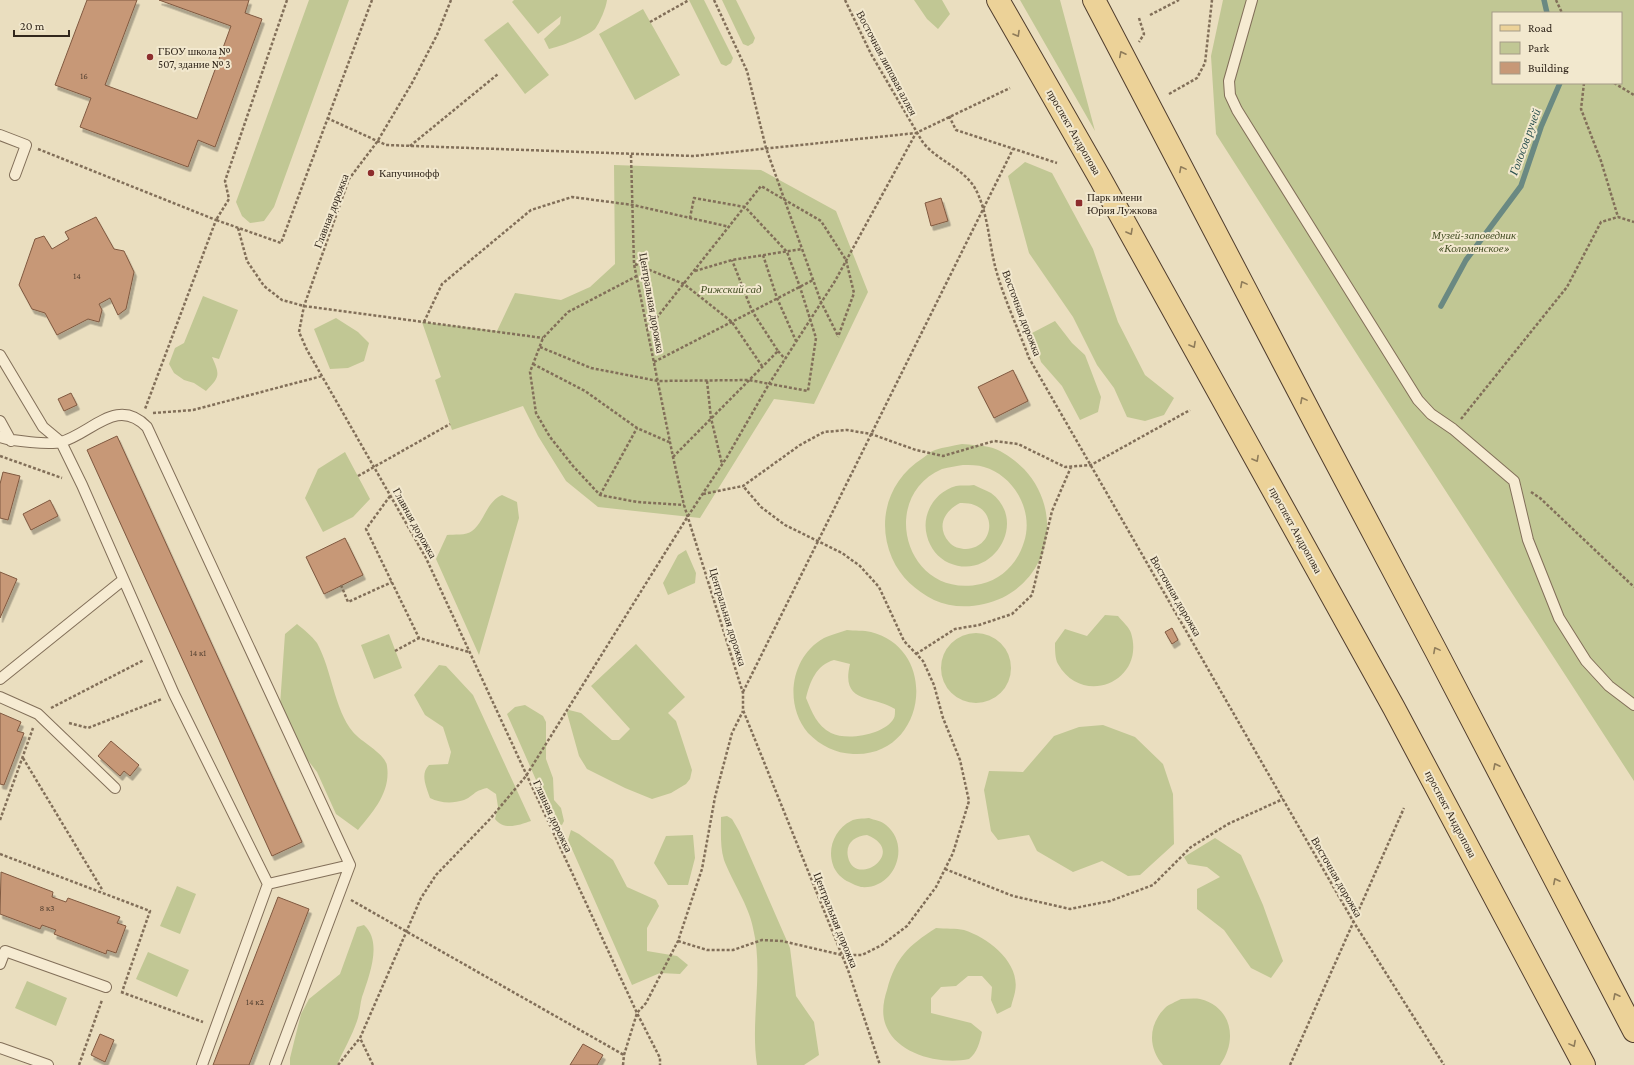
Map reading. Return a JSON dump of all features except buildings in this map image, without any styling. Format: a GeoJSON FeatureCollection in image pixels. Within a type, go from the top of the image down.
{"type":"FeatureCollection","features":[{"type":"Feature","properties":{"kind":"main road","name":"проспект Андропова"},"geometry":{"type":"LineString","coordinates":[[998,0],[1101,180],[1394,708],[1584,1065]]}},
{"type":"Feature","properties":{"kind":"main road"},"geometry":{"type":"LineString","coordinates":[[1094,0],[1634,1031]]}},
{"type":"Feature","properties":{"kind":"lane"},"geometry":{"type":"LineString","coordinates":[[1252,0],[1229,81],[1230,95],[1237,110],[1418,400],[1431,414],[1453,429],[1514,481],[1528,540],[1559,618],[1586,660],[1609,686],[1634,705]]}},
{"type":"Feature","properties":{"kind":"lane"},"geometry":{"type":"LineString","coordinates":[[0,135],[26,145],[15,175]]}},
{"type":"Feature","properties":{"kind":"lane"},"geometry":{"type":"LineString","coordinates":[[1,360],[44,427],[61,442],[82,485],[174,694],[268,884],[202,1065]]}},
{"type":"Feature","properties":{"kind":"lane"},"geometry":{"type":"LineString","coordinates":[[0,437],[11,440],[61,442],[117,414],[129,414],[142,417],[350,865],[275,1065]]}},
{"type":"Feature","properties":{"kind":"lane"},"geometry":{"type":"LineString","coordinates":[[0,421],[11,440]]}},
{"type":"Feature","properties":{"kind":"lane"},"geometry":{"type":"LineString","coordinates":[[0,679],[123,580]]}},
{"type":"Feature","properties":{"kind":"lane"},"geometry":{"type":"LineString","coordinates":[[0,697],[38,714],[115,788]]}},
{"type":"Feature","properties":{"kind":"lane"},"geometry":{"type":"LineString","coordinates":[[268,884],[350,865]]}},
{"type":"Feature","properties":{"kind":"lane"},"geometry":{"type":"LineString","coordinates":[[0,964],[5,951],[106,987]]}},
{"type":"Feature","properties":{"kind":"lane"},"geometry":{"type":"LineString","coordinates":[[0,1048],[48,1065]]}},
{"type":"Feature","properties":{"kind":"path"},"geometry":{"type":"LineString","coordinates":[[287,0],[225,181],[229,199],[216,220],[142,417],[193,410],[322,376]]}},
{"type":"Feature","properties":{"kind":"path"},"geometry":{"type":"LineString","coordinates":[[26,145],[216,220],[281,243],[372,0]]}},
{"type":"Feature","properties":{"kind":"path","name":"Главная дорожка"},"geometry":{"type":"LineString","coordinates":[[451,0],[437,35],[377,142],[349,179],[304,306],[299,332],[322,376],[426,558],[526,776],[637,1013],[660,1058],[660,1065]]}},
{"type":"Feature","properties":{"kind":"path"},"geometry":{"type":"LineString","coordinates":[[650,22],[689,0]]}},
{"type":"Feature","properties":{"kind":"path"},"geometry":{"type":"LineString","coordinates":[[647,330],[730,228],[761,186],[783,197],[820,221],[846,260],[854,293],[838,337],[821,302],[783,197],[766,148],[747,71],[714,0]]}},
{"type":"Feature","properties":{"kind":"path","name":"Восточная липовая аллея"},"geometry":{"type":"LineString","coordinates":[[845,0],[871,54],[916,132]]}},
{"type":"Feature","properties":{"kind":"path"},"geometry":{"type":"LineString","coordinates":[[1150,15],[1179,0]]}},
{"type":"Feature","properties":{"kind":"path"},"geometry":{"type":"LineString","coordinates":[[1169,94],[1196,78],[1205,63],[1212,0]]}},
{"type":"Feature","properties":{"kind":"path"},"geometry":{"type":"LineString","coordinates":[[1556,0],[1562,12]]}},
{"type":"Feature","properties":{"kind":"path"},"geometry":{"type":"LineString","coordinates":[[1138,18],[1144,34],[1139,42]]}},
{"type":"Feature","properties":{"kind":"path"},"geometry":{"type":"LineString","coordinates":[[410,146],[498,74]]}},
{"type":"Feature","properties":{"kind":"path"},"geometry":{"type":"LineString","coordinates":[[1584,84],[1581,109],[1601,161],[1618,217]]}},
{"type":"Feature","properties":{"kind":"path"},"geometry":{"type":"LineString","coordinates":[[1616,84],[1634,95]]}},
{"type":"Feature","properties":{"kind":"path"},"geometry":{"type":"LineString","coordinates":[[327,118],[386,145],[631,155],[694,156],[916,132],[1010,88]]}},
{"type":"Feature","properties":{"kind":"path"},"geometry":{"type":"LineString","coordinates":[[949,116],[956,130],[1057,163]]}},
{"type":"Feature","properties":{"kind":"path"},"geometry":{"type":"LineString","coordinates":[[338,1065],[360,1038],[421,898],[436,875],[490,820],[526,776],[688,516],[722,465],[769,384],[821,302],[846,260],[916,132]]}},
{"type":"Feature","properties":{"kind":"path","name":"Восточная дорожка"},"geometry":{"type":"LineString","coordinates":[[916,132],[928,150],[951,164],[967,178],[977,191],[996,268],[1029,358],[1353,921],[1444,1065]]}},
{"type":"Feature","properties":{"kind":"path"},"geometry":{"type":"LineString","coordinates":[[743,693],[1013,149]]}},
{"type":"Feature","properties":{"kind":"path","name":"Центральная дорожка"},"geometry":{"type":"LineString","coordinates":[[631,155],[634,264],[684,505],[743,693],[743,710],[842,955],[880,1065]]}},
{"type":"Feature","properties":{"kind":"path"},"geometry":{"type":"LineString","coordinates":[[424,322],[442,284],[531,210],[572,197],[633,205],[730,228]]}},
{"type":"Feature","properties":{"kind":"path"},"geometry":{"type":"LineString","coordinates":[[540,347],[591,368],[658,381],[749,380],[808,391],[816,338],[800,286],[786,252],[745,207],[694,198],[690,218]]}},
{"type":"Feature","properties":{"kind":"path"},"geometry":{"type":"LineString","coordinates":[[1453,429],[1567,287],[1601,222],[1618,217],[1634,222]]}},
{"type":"Feature","properties":{"kind":"path"},"geometry":{"type":"LineString","coordinates":[[238,228],[247,261],[264,286],[282,300],[304,306],[544,338]]}},
{"type":"Feature","properties":{"kind":"path"},"geometry":{"type":"LineString","coordinates":[[694,271],[732,260],[802,249]]}},
{"type":"Feature","properties":{"kind":"path"},"geometry":{"type":"LineString","coordinates":[[763,255],[777,298],[796,342]]}},
{"type":"Feature","properties":{"kind":"path"},"geometry":{"type":"LineString","coordinates":[[732,260],[752,311],[778,351],[785,359]]}},
{"type":"Feature","properties":{"kind":"path"},"geometry":{"type":"LineString","coordinates":[[634,264],[684,284],[732,322],[762,366]]}},
{"type":"Feature","properties":{"kind":"path"},"geometry":{"type":"LineString","coordinates":[[637,276],[568,312],[544,338],[530,372],[536,413],[550,437],[573,466],[600,495],[637,502],[684,505]]}},
{"type":"Feature","properties":{"kind":"path"},"geometry":{"type":"LineString","coordinates":[[654,362],[813,280]]}},
{"type":"Feature","properties":{"kind":"path"},"geometry":{"type":"LineString","coordinates":[[673,457],[778,351]]}},
{"type":"Feature","properties":{"kind":"path"},"geometry":{"type":"LineString","coordinates":[[533,364],[585,391],[637,428],[670,442]]}},
{"type":"Feature","properties":{"kind":"path"},"geometry":{"type":"LineString","coordinates":[[707,381],[711,418],[722,465]]}},
{"type":"Feature","properties":{"kind":"path"},"geometry":{"type":"LineString","coordinates":[[702,494],[743,486],[800,445],[824,432],[847,430],[871,434],[916,450],[943,456],[994,440],[1018,444],[1066,468],[1091,465],[1190,410]]}},
{"type":"Feature","properties":{"kind":"path"},"geometry":{"type":"LineString","coordinates":[[358,476],[450,424]]}},
{"type":"Feature","properties":{"kind":"path"},"geometry":{"type":"LineString","coordinates":[[600,495],[637,428]]}},
{"type":"Feature","properties":{"kind":"path"},"geometry":{"type":"LineString","coordinates":[[0,456],[82,485]]}},
{"type":"Feature","properties":{"kind":"path"},"geometry":{"type":"LineString","coordinates":[[916,654],[955,629],[980,625],[1012,614],[1032,595],[1052,511],[1071,467]]}},
{"type":"Feature","properties":{"kind":"path"},"geometry":{"type":"LineString","coordinates":[[1514,481],[1540,498],[1634,587]]}},
{"type":"Feature","properties":{"kind":"path"},"geometry":{"type":"LineString","coordinates":[[678,941],[707,950],[733,950],[762,940],[782,941],[842,955],[862,955],[882,945],[907,926],[936,887],[953,852],[969,801],[960,760],[943,718],[934,685],[923,661],[904,641],[879,587],[860,566],[842,553],[785,525],[761,507],[743,486]]}},
{"type":"Feature","properties":{"kind":"path"},"geometry":{"type":"LineString","coordinates":[[390,496],[366,530],[419,638]]}},
{"type":"Feature","properties":{"kind":"path"},"geometry":{"type":"LineString","coordinates":[[341,586],[348,602],[392,582]]}},
{"type":"Feature","properties":{"kind":"path"},"geometry":{"type":"LineString","coordinates":[[395,651],[419,638],[469,652]]}},
{"type":"Feature","properties":{"kind":"path"},"geometry":{"type":"LineString","coordinates":[[66,722],[88,728],[174,694]]}},
{"type":"Feature","properties":{"kind":"path"},"geometry":{"type":"LineString","coordinates":[[623,1065],[624,1055],[637,1013],[646,1003],[678,941],[702,869],[714,797],[726,754],[732,733],[743,710]]}},
{"type":"Feature","properties":{"kind":"path"},"geometry":{"type":"LineString","coordinates":[[23,757],[104,892]]}},
{"type":"Feature","properties":{"kind":"path"},"geometry":{"type":"LineString","coordinates":[[945,869],[1013,896],[1070,909],[1110,901],[1152,885],[1191,847],[1228,824],[1283,799]]}},
{"type":"Feature","properties":{"kind":"path"},"geometry":{"type":"LineString","coordinates":[[1290,1065],[1404,808]]}},
{"type":"Feature","properties":{"kind":"path"},"geometry":{"type":"LineString","coordinates":[[0,854],[150,910],[122,992]]}},
{"type":"Feature","properties":{"kind":"path"},"geometry":{"type":"LineString","coordinates":[[340,893],[624,1055]]}},
{"type":"Feature","properties":{"kind":"path"},"geometry":{"type":"LineString","coordinates":[[79,1065],[106,987],[215,1026]]}},
{"type":"Feature","properties":{"kind":"path"},"geometry":{"type":"LineString","coordinates":[[360,1038],[373,1065]]}},
{"type":"Feature","properties":{"kind":"green space"},"geometry":{"type":"Polygon","coordinates":[[[309,0],[349,0],[274,207],[264,221],[250,223],[242,216],[236,202],[309,0]]]}},
{"type":"Feature","properties":{"kind":"green space"},"geometry":{"type":"Polygon","coordinates":[[[514,0],[607,0],[599,23],[595,29],[573,41],[549,49],[544,39],[560,24],[561,16],[538,34],[512,2],[514,0]]]}},
{"type":"Feature","properties":{"kind":"green space"},"geometry":{"type":"Polygon","coordinates":[[[689,0],[704,0],[733,58],[731,63],[726,66],[721,64],[689,0]]]}},
{"type":"Feature","properties":{"kind":"green space"},"geometry":{"type":"Polygon","coordinates":[[[722,0],[736,0],[755,38],[753,43],[748,46],[743,44],[722,0]]]}},
{"type":"Feature","properties":{"kind":"green space"},"geometry":{"type":"Polygon","coordinates":[[[914,0],[942,0],[950,14],[938,29],[927,19],[914,0]]]}},
{"type":"Feature","properties":{"kind":"green space"},"geometry":{"type":"Polygon","coordinates":[[[1020,0],[1060,0],[1095,131],[1020,0]]]}},
{"type":"Feature","properties":{"kind":"green space","name":"Музей-заповедник «Коломенское»"},"geometry":{"type":"Polygon","coordinates":[[[1223,0],[1634,0],[1634,781],[1360,359],[1216,134],[1211,56],[1223,0]]]}},
{"type":"Feature","properties":{"kind":"green space"},"geometry":{"type":"Polygon","coordinates":[[[643,9],[680,75],[635,100],[599,34],[643,9]]]}},
{"type":"Feature","properties":{"kind":"green space"},"geometry":{"type":"Polygon","coordinates":[[[508,22],[549,75],[525,94],[484,40],[508,22]]]}},
{"type":"Feature","properties":{"kind":"green space"},"geometry":{"type":"Polygon","coordinates":[[[1025,162],[1052,173],[1093,249],[1118,322],[1145,375],[1174,398],[1164,415],[1145,421],[1127,417],[1114,388],[1097,365],[1073,317],[1029,253],[1008,176],[1025,162]]]}},
{"type":"Feature","properties":{"kind":"green space","name":"Рижский сад"},"geometry":{"type":"Polygon","coordinates":[[[614,165],[761,170],[836,211],[868,292],[814,404],[774,399],[700,518],[598,507],[566,481],[538,436],[523,406],[452,430],[435,380],[441,377],[422,322],[497,331],[515,293],[561,300],[590,287],[615,264],[614,165]]]}},
{"type":"Feature","properties":{"kind":"green space"},"geometry":{"type":"Polygon","coordinates":[[[203,296],[238,310],[219,359],[212,357],[217,376],[206,391],[174,373],[169,364],[175,348],[184,343],[203,296]]]}},
{"type":"Feature","properties":{"kind":"green space"},"geometry":{"type":"Polygon","coordinates":[[[336,318],[358,332],[369,343],[364,361],[348,368],[330,369],[314,329],[336,318]]]}},
{"type":"Feature","properties":{"kind":"green space"},"geometry":{"type":"Polygon","coordinates":[[[1055,321],[1072,343],[1085,355],[1101,397],[1098,412],[1080,420],[1062,386],[1041,362],[1032,333],[1055,321]]]}},
{"type":"Feature","properties":{"kind":"green space"},"geometry":{"type":"Polygon","coordinates":[[[962,444],[979,445],[999,450],[1024,469],[1037,488],[1045,508],[1047,529],[1044,549],[1036,568],[1023,584],[1005,596],[984,604],[971,606],[958,606],[934,600],[909,583],[900,572],[892,558],[887,544],[885,530],[888,502],[901,478],[911,467],[932,451],[962,444]],[[963,465],[942,469],[922,483],[910,501],[906,522],[909,543],[919,562],[934,577],[955,585],[981,584],[989,582],[1003,574],[1014,563],[1024,542],[1026,519],[1024,507],[1019,497],[1005,478],[982,466],[963,465]]]}},
{"type":"Feature","properties":{"kind":"green space"},"geometry":{"type":"Polygon","coordinates":[[[345,452],[370,499],[353,517],[323,532],[305,498],[318,469],[345,452]]]}},
{"type":"Feature","properties":{"kind":"green space"},"geometry":{"type":"Polygon","coordinates":[[[974,485],[991,493],[1002,505],[1007,518],[1006,532],[1001,546],[992,557],[979,564],[965,567],[949,563],[935,552],[930,545],[927,536],[926,520],[931,505],[941,493],[956,486],[974,485]],[[960,503],[954,506],[946,515],[944,520],[943,531],[945,536],[952,545],[961,549],[976,547],[984,541],[988,533],[989,525],[987,516],[982,509],[973,504],[960,503]]]}},
{"type":"Feature","properties":{"kind":"green space"},"geometry":{"type":"Polygon","coordinates":[[[502,495],[517,502],[519,518],[479,655],[436,559],[447,535],[463,534],[472,531],[480,522],[492,502],[502,495]]]}},
{"type":"Feature","properties":{"kind":"green space"},"geometry":{"type":"Polygon","coordinates":[[[686,550],[696,573],[695,583],[668,595],[663,583],[678,555],[686,550]]]}},
{"type":"Feature","properties":{"kind":"green space"},"geometry":{"type":"Polygon","coordinates":[[[1105,615],[1118,616],[1131,633],[1133,650],[1129,664],[1121,676],[1110,683],[1096,686],[1082,684],[1069,677],[1058,664],[1055,643],[1065,629],[1087,636],[1105,615]]]}},
{"type":"Feature","properties":{"kind":"green space"},"geometry":{"type":"Polygon","coordinates":[[[297,624],[317,643],[326,665],[341,712],[347,723],[357,736],[378,753],[386,762],[388,775],[384,793],[375,809],[358,830],[336,814],[317,772],[303,754],[280,705],[285,634],[297,624]]]}},
{"type":"Feature","properties":{"kind":"green space"},"geometry":{"type":"Polygon","coordinates":[[[847,630],[871,632],[893,643],[908,659],[915,680],[916,701],[909,722],[896,739],[878,751],[853,754],[840,752],[829,748],[818,742],[808,733],[800,722],[796,709],[794,682],[804,657],[813,646],[824,638],[847,630]],[[834,660],[828,662],[818,670],[812,680],[806,698],[813,713],[822,727],[831,733],[838,735],[865,735],[883,729],[894,717],[895,709],[854,693],[850,686],[848,677],[850,664],[834,660]]]}},
{"type":"Feature","properties":{"kind":"green space"},"geometry":{"type":"Polygon","coordinates":[[[976,633],[989,636],[1001,643],[1008,655],[1011,668],[1008,681],[1001,693],[989,700],[976,703],[963,700],[951,693],[944,681],[941,668],[944,655],[951,643],[963,636],[976,633]]]}},
{"type":"Feature","properties":{"kind":"green space"},"geometry":{"type":"Polygon","coordinates":[[[389,634],[402,668],[374,679],[361,645],[389,634]]]}},
{"type":"Feature","properties":{"kind":"green space"},"geometry":{"type":"Polygon","coordinates":[[[636,644],[685,697],[668,713],[676,721],[692,770],[690,779],[686,784],[671,793],[652,799],[625,788],[587,769],[579,756],[567,713],[569,710],[581,713],[612,740],[619,740],[630,729],[591,686],[636,644]]]}},
{"type":"Feature","properties":{"kind":"green space"},"geometry":{"type":"Polygon","coordinates":[[[439,665],[446,666],[473,695],[531,821],[512,826],[499,823],[495,819],[498,807],[496,794],[487,788],[476,792],[464,800],[455,802],[442,802],[430,798],[424,776],[426,769],[429,765],[448,764],[451,752],[443,727],[425,715],[414,695],[439,665]]]}},
{"type":"Feature","properties":{"kind":"green space"},"geometry":{"type":"Polygon","coordinates":[[[525,705],[543,716],[546,722],[546,759],[553,778],[554,800],[561,808],[564,821],[562,825],[555,823],[507,714],[515,707],[525,705]]]}},
{"type":"Feature","properties":{"kind":"green space"},"geometry":{"type":"Polygon","coordinates":[[[1103,725],[1135,737],[1163,764],[1173,794],[1174,844],[1140,875],[1128,876],[1102,861],[1073,872],[1037,851],[1029,835],[998,840],[991,831],[984,790],[989,771],[1023,772],[1054,736],[1079,727],[1103,725]]]}},
{"type":"Feature","properties":{"kind":"green space"},"geometry":{"type":"Polygon","coordinates":[[[727,816],[732,819],[739,831],[790,948],[796,996],[814,1022],[819,1055],[804,1065],[757,1065],[755,1048],[757,979],[756,945],[748,911],[724,860],[721,839],[721,817],[727,816]]]}},
{"type":"Feature","properties":{"kind":"green space"},"geometry":{"type":"Polygon","coordinates":[[[869,818],[882,822],[894,834],[898,844],[898,855],[896,865],[882,882],[873,886],[861,887],[847,881],[837,873],[831,859],[831,852],[837,834],[845,824],[857,819],[869,818]],[[867,835],[852,841],[847,852],[853,866],[860,869],[868,869],[876,864],[881,858],[883,850],[879,842],[867,835]]]}},
{"type":"Feature","properties":{"kind":"green space"},"geometry":{"type":"Polygon","coordinates":[[[571,830],[579,834],[613,860],[627,887],[656,900],[659,906],[647,928],[647,951],[677,956],[688,965],[680,974],[660,973],[632,985],[568,840],[571,830]]]}},
{"type":"Feature","properties":{"kind":"green space"},"geometry":{"type":"Polygon","coordinates":[[[693,835],[695,858],[688,885],[668,885],[654,863],[666,836],[693,835]]]}},
{"type":"Feature","properties":{"kind":"green space"},"geometry":{"type":"Polygon","coordinates":[[[1215,838],[1241,855],[1263,905],[1283,961],[1271,978],[1251,968],[1224,930],[1197,909],[1197,889],[1220,877],[1207,867],[1188,864],[1184,857],[1215,838]]]}},
{"type":"Feature","properties":{"kind":"green space"},"geometry":{"type":"Polygon","coordinates":[[[177,886],[196,894],[180,934],[160,926],[177,886]]]}},
{"type":"Feature","properties":{"kind":"green space"},"geometry":{"type":"Polygon","coordinates":[[[364,925],[370,932],[373,940],[373,960],[362,997],[357,1021],[337,1065],[290,1065],[290,1058],[301,1014],[309,999],[340,974],[357,927],[364,925]]]}},
{"type":"Feature","properties":{"kind":"green space"},"geometry":{"type":"Polygon","coordinates":[[[936,928],[964,930],[993,945],[1008,962],[1016,981],[1011,1007],[997,1014],[991,1000],[992,987],[982,976],[968,976],[956,986],[941,987],[931,998],[931,1013],[971,1023],[982,1032],[976,1050],[969,1059],[946,1060],[922,1056],[901,1045],[893,1037],[885,1023],[883,1009],[886,995],[899,961],[904,953],[936,928]]]}},
{"type":"Feature","properties":{"kind":"green space"},"geometry":{"type":"Polygon","coordinates":[[[148,952],[189,970],[177,997],[136,979],[148,952]]]}},
{"type":"Feature","properties":{"kind":"green space"},"geometry":{"type":"Polygon","coordinates":[[[27,981],[67,998],[56,1026],[15,1008],[27,981]]]}},
{"type":"Feature","properties":{"kind":"green space"},"geometry":{"type":"Polygon","coordinates":[[[1181,999],[1200,999],[1211,1003],[1219,1009],[1225,1017],[1229,1026],[1229,1045],[1226,1055],[1220,1065],[1163,1065],[1158,1058],[1152,1036],[1155,1022],[1165,1008],[1181,999]]]}},
{"type":"Feature","properties":{"kind":"waterway","name":"Голосов ручей"},"geometry":{"type":"LineString","coordinates":[[1544,0],[1547,12]]}},
{"type":"Feature","properties":{"kind":"waterway","name":"Голосов ручей"},"geometry":{"type":"LineString","coordinates":[[1441,306],[1466,260],[1521,186],[1541,127],[1560,84]]}},
{"type":"Feature","properties":{"kind":"place","name":"ГБОУ школа № 507, здание № 3"},"geometry":{"type":"Point","coordinates":[150,57]}},
{"type":"Feature","properties":{"kind":"place","name":"Капучинофф"},"geometry":{"type":"Point","coordinates":[371,173]}},
{"type":"Feature","properties":{"kind":"place","name":"Парк имени Юрия Лужкова"},"geometry":{"type":"Point","coordinates":[1079,203]}}]}
